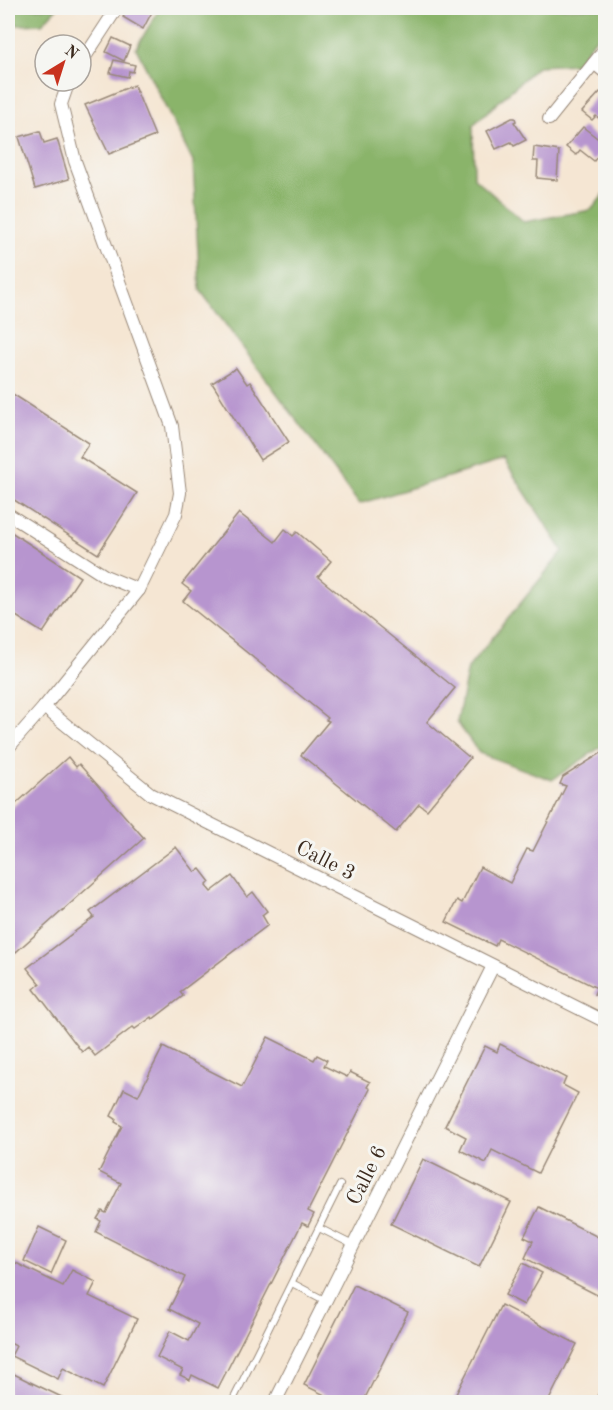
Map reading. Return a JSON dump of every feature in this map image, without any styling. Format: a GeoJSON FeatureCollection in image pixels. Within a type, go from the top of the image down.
{"type":"FeatureCollection","features":[{"type":"Feature","properties":{"kind":"street"},"geometry":{"type":"LineString","coordinates":[[93,45],[117,8]]}},
{"type":"Feature","properties":{"kind":"street"},"geometry":{"type":"LineString","coordinates":[[549,119],[606,48]]}},
{"type":"Feature","properties":{"kind":"street"},"geometry":{"type":"LineString","coordinates":[[594,63],[606,73]]}},
{"type":"Feature","properties":{"kind":"street"},"geometry":{"type":"LineString","coordinates":[[8,748],[139,590],[176,514],[180,482],[172,426],[75,161],[61,104],[65,93]]}},
{"type":"Feature","properties":{"kind":"street"},"geometry":{"type":"LineString","coordinates":[[8,514],[105,576],[139,590]]}},
{"type":"Feature","properties":{"kind":"street","name":"Calle 3"},"geometry":{"type":"LineString","coordinates":[[44,707],[151,794],[606,1022]]}},
{"type":"Feature","properties":{"kind":"street","name":"Calle 6"},"geometry":{"type":"LineString","coordinates":[[275,1402],[493,966]]}},
{"type":"Feature","properties":{"kind":"street"},"geometry":{"type":"LineString","coordinates":[[601,1402],[606,1393]]}},
{"type":"Feature","properties":{"kind":"lane"},"geometry":{"type":"LineString","coordinates":[[231,1402],[340,1185]]}},
{"type":"Feature","properties":{"kind":"lane"},"geometry":{"type":"LineString","coordinates":[[319,1228],[353,1245]]}},
{"type":"Feature","properties":{"kind":"lane"},"geometry":{"type":"LineString","coordinates":[[292,1283],[326,1300]]}},
{"type":"Feature","properties":{"kind":"green space"},"geometry":{"type":"Polygon","coordinates":[[[8,8],[57,8],[42,24],[18,25],[8,22],[8,8]]]}},
{"type":"Feature","properties":{"kind":"green space"},"geometry":{"type":"Polygon","coordinates":[[[160,8],[605,8],[605,26],[576,64],[538,66],[473,125],[474,178],[524,222],[591,210],[605,193],[605,744],[552,780],[479,753],[457,722],[468,668],[563,551],[504,460],[359,504],[200,290],[193,162],[136,48],[160,8]]]}},
{"type":"Feature","properties":{"kind":"building"},"geometry":{"type":"Polygon","coordinates":[[[129,8],[152,8],[143,29],[123,17],[129,8]]]}},
{"type":"Feature","properties":{"kind":"building"},"geometry":{"type":"Polygon","coordinates":[[[113,38],[130,46],[124,61],[106,52],[113,38]]]}},
{"type":"Feature","properties":{"kind":"building"},"geometry":{"type":"Polygon","coordinates":[[[114,60],[135,65],[133,72],[129,71],[128,77],[110,73],[114,60]]]}},
{"type":"Feature","properties":{"kind":"building"},"geometry":{"type":"Polygon","coordinates":[[[134,85],[155,136],[109,154],[85,105],[134,85]]]}},
{"type":"Feature","properties":{"kind":"building"},"geometry":{"type":"Polygon","coordinates":[[[600,92],[606,97],[606,124],[596,116],[592,120],[582,112],[600,92]]]}},
{"type":"Feature","properties":{"kind":"building"},"geometry":{"type":"Polygon","coordinates":[[[515,118],[514,122],[526,140],[514,146],[511,142],[496,149],[487,131],[515,118]]]}},
{"type":"Feature","properties":{"kind":"building"},"geometry":{"type":"Polygon","coordinates":[[[583,127],[606,145],[594,161],[580,150],[576,155],[566,147],[583,127]]]}},
{"type":"Feature","properties":{"kind":"building"},"geometry":{"type":"Polygon","coordinates":[[[40,131],[44,143],[57,139],[69,179],[35,189],[19,137],[40,131]]]}},
{"type":"Feature","properties":{"kind":"building"},"geometry":{"type":"Polygon","coordinates":[[[534,147],[559,151],[557,180],[537,178],[538,161],[533,161],[534,147]]]}},
{"type":"Feature","properties":{"kind":"building"},"geometry":{"type":"Polygon","coordinates":[[[236,368],[247,384],[250,382],[289,442],[260,460],[212,383],[236,368]]]}},
{"type":"Feature","properties":{"kind":"building"},"geometry":{"type":"Polygon","coordinates":[[[8,391],[89,443],[80,457],[137,493],[98,554],[8,496],[8,391]]]}},
{"type":"Feature","properties":{"kind":"building"},"geometry":{"type":"Polygon","coordinates":[[[239,513],[275,542],[285,529],[293,536],[297,532],[331,561],[318,577],[455,688],[427,722],[470,758],[427,810],[419,804],[396,832],[301,755],[329,721],[326,720],[328,718],[183,601],[191,591],[182,584],[239,513]]]}},
{"type":"Feature","properties":{"kind":"building"},"geometry":{"type":"Polygon","coordinates":[[[8,530],[80,577],[43,633],[8,611],[8,530]]]}},
{"type":"Feature","properties":{"kind":"building"},"geometry":{"type":"Polygon","coordinates":[[[606,750],[606,999],[594,994],[597,988],[498,939],[495,946],[446,922],[457,900],[462,903],[480,867],[510,883],[527,849],[533,851],[566,786],[560,784],[563,777],[606,750]]]}},
{"type":"Feature","properties":{"kind":"building"},"geometry":{"type":"Polygon","coordinates":[[[68,757],[76,767],[79,764],[144,838],[8,959],[8,811],[68,757]]]}},
{"type":"Feature","properties":{"kind":"building"},"geometry":{"type":"Polygon","coordinates":[[[176,847],[195,872],[200,869],[210,882],[206,886],[211,892],[232,876],[247,897],[253,892],[267,911],[262,915],[268,925],[180,992],[183,996],[153,1019],[152,1017],[135,1029],[133,1027],[95,1056],[88,1047],[82,1052],[34,989],[40,984],[27,968],[94,917],[90,912],[176,847]]]}},
{"type":"Feature","properties":{"kind":"building"},"geometry":{"type":"Polygon","coordinates":[[[268,1037],[314,1060],[317,1055],[327,1060],[324,1066],[347,1077],[350,1072],[370,1082],[367,1087],[370,1089],[308,1211],[314,1214],[308,1226],[302,1223],[218,1388],[192,1375],[190,1380],[180,1375],[183,1370],[157,1357],[170,1331],[189,1341],[198,1324],[169,1309],[185,1277],[96,1232],[101,1221],[97,1219],[102,1211],[106,1213],[121,1183],[99,1172],[122,1126],[111,1116],[124,1089],[138,1096],[163,1047],[242,1087],[268,1037]]]}},
{"type":"Feature","properties":{"kind":"building"},"geometry":{"type":"Polygon","coordinates":[[[500,1044],[566,1078],[563,1085],[578,1093],[538,1173],[492,1150],[486,1163],[460,1150],[466,1137],[445,1126],[485,1046],[497,1052],[500,1044]]]}},
{"type":"Feature","properties":{"kind":"building"},"geometry":{"type":"Polygon","coordinates":[[[423,1159],[511,1202],[479,1267],[391,1224],[423,1159]]]}},
{"type":"Feature","properties":{"kind":"building"},"geometry":{"type":"Polygon","coordinates":[[[539,1207],[606,1241],[606,1287],[601,1297],[525,1258],[533,1241],[524,1237],[539,1207]]]}},
{"type":"Feature","properties":{"kind":"building"},"geometry":{"type":"Polygon","coordinates":[[[39,1227],[66,1240],[51,1274],[24,1261],[39,1227]]]}},
{"type":"Feature","properties":{"kind":"building"},"geometry":{"type":"Polygon","coordinates":[[[14,1262],[63,1286],[72,1270],[96,1282],[89,1296],[137,1319],[103,1388],[63,1368],[58,1379],[11,1356],[16,1346],[8,1342],[8,1274],[14,1262]]]}},
{"type":"Feature","properties":{"kind":"building"},"geometry":{"type":"Polygon","coordinates":[[[523,1263],[542,1273],[524,1305],[505,1295],[523,1263]]]}},
{"type":"Feature","properties":{"kind":"building"},"geometry":{"type":"Polygon","coordinates":[[[354,1285],[408,1312],[363,1402],[339,1402],[304,1385],[354,1285]]]}},
{"type":"Feature","properties":{"kind":"building"},"geometry":{"type":"Polygon","coordinates":[[[501,1305],[577,1344],[548,1402],[452,1402],[501,1305]]]}},
{"type":"Feature","properties":{"kind":"building"},"geometry":{"type":"Polygon","coordinates":[[[8,1371],[72,1402],[18,1402],[8,1397],[8,1371]]]}}]}
